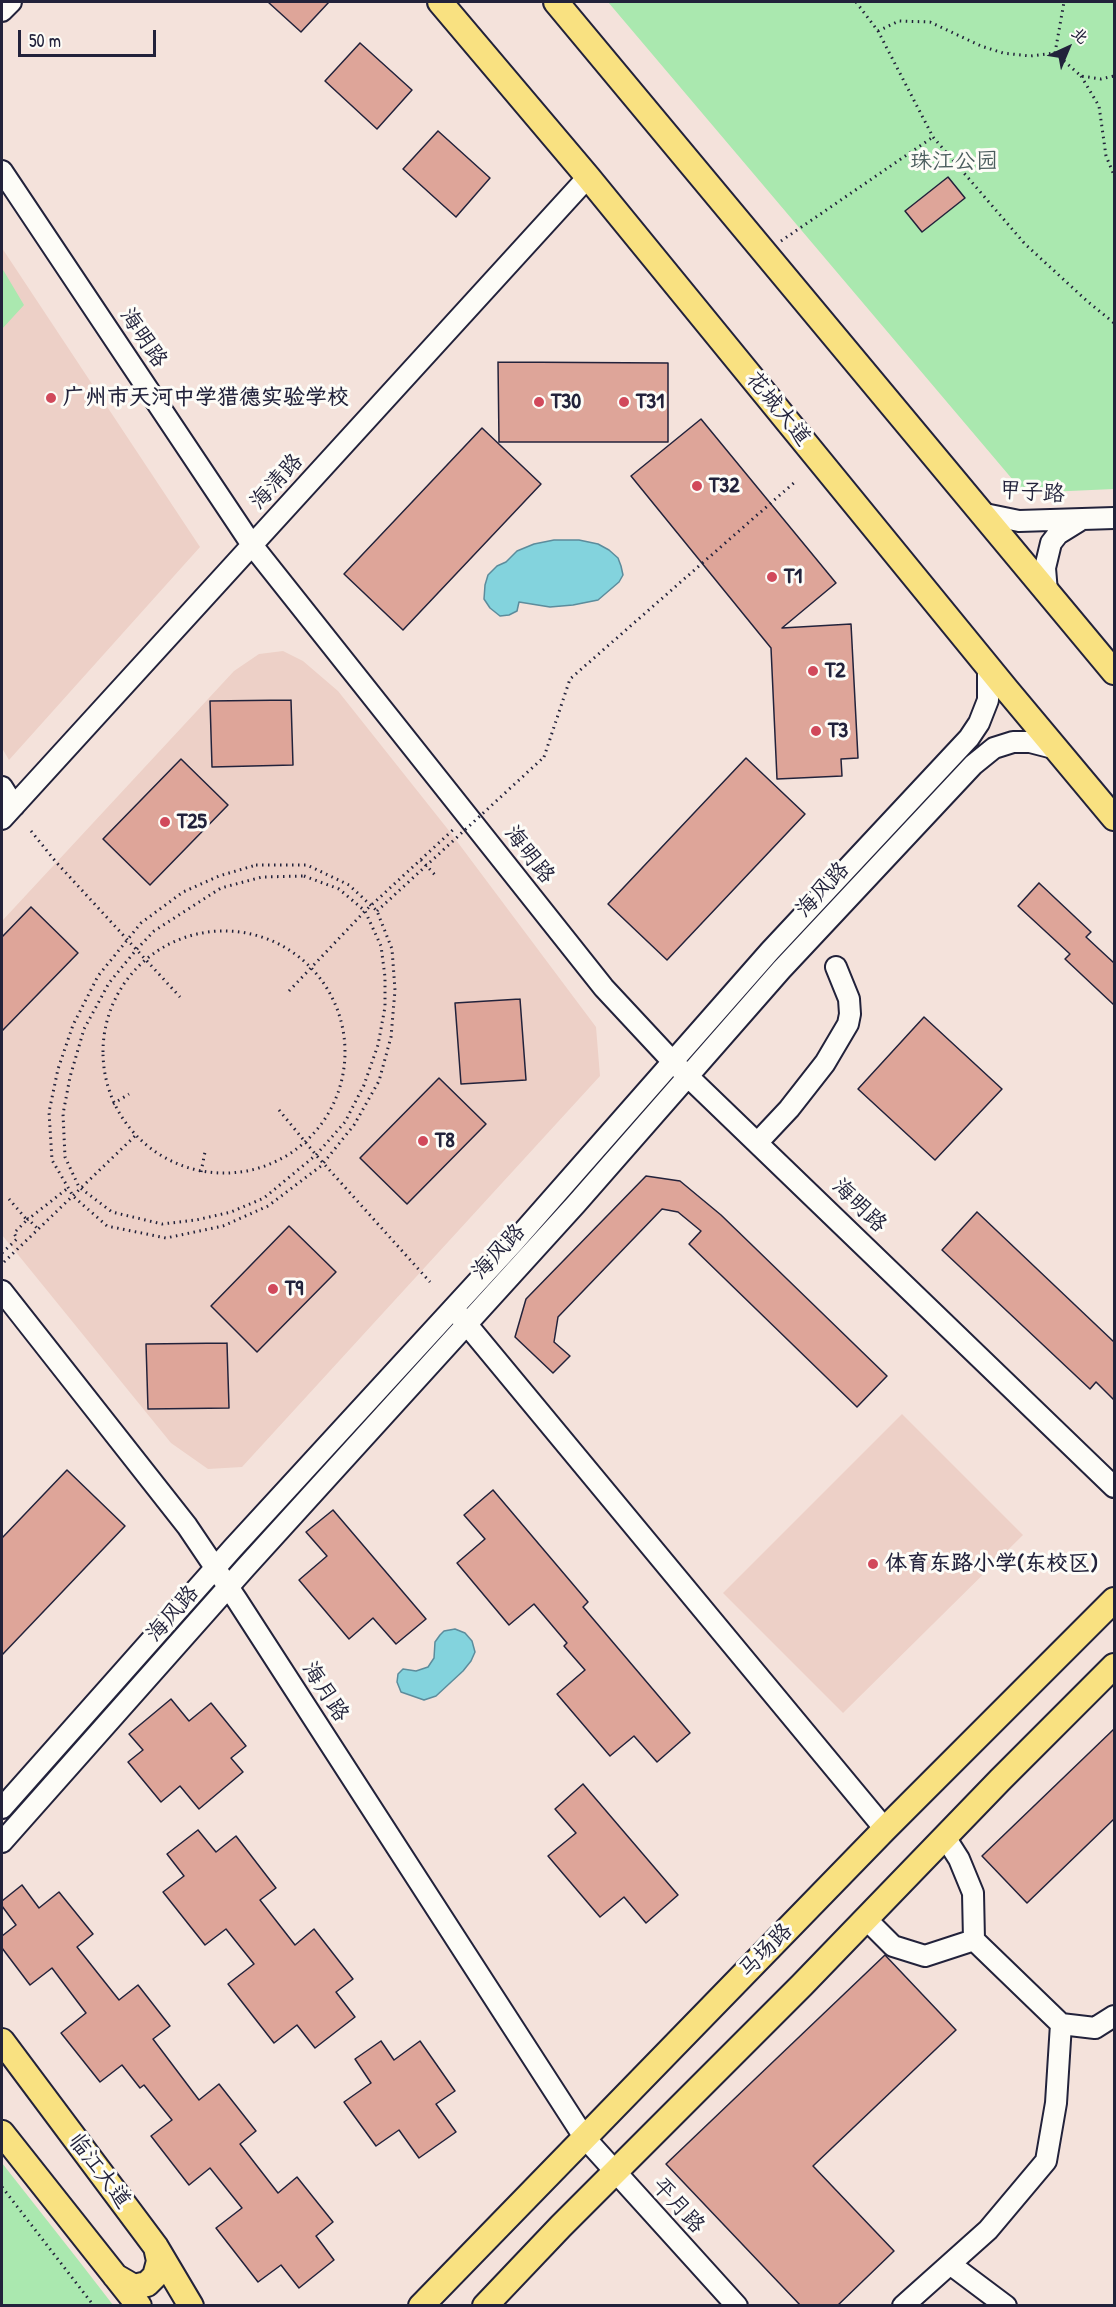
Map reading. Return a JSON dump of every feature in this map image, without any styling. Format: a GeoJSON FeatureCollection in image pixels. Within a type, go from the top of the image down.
{"type":"FeatureCollection","features":[{"type":"Feature","properties":{"kind":"main road","name":"花城大道"},"geometry":{"type":"LineString","coordinates":[[440,2],[588,177],[1114,818]]}},
{"type":"Feature","properties":{"kind":"main road"},"geometry":{"type":"LineString","coordinates":[[556,2],[1114,672]]}},
{"type":"Feature","properties":{"kind":"main road","name":"马场路"},"geometry":{"type":"LineString","coordinates":[[421,2306],[885,1829],[1114,1600]]}},
{"type":"Feature","properties":{"kind":"main road"},"geometry":{"type":"LineString","coordinates":[[485,2306],[615,2171],[1114,1666]]}},
{"type":"Feature","properties":{"kind":"main road","name":"临江大道"},"geometry":{"type":"LineString","coordinates":[[2,2041],[156,2247],[192,2306]]}},
{"type":"Feature","properties":{"kind":"main road"},"geometry":{"type":"LineString","coordinates":[[2,2133],[139,2306]]}},
{"type":"Feature","properties":{"kind":"main road"},"geometry":{"type":"LineString","coordinates":[[115,2276],[134,2287],[147,2284],[155,2276],[159,2261],[156,2247]]}},
{"type":"Feature","properties":{"kind":"street"},"geometry":{"type":"LineString","coordinates":[[2,11],[10,2]]}},
{"type":"Feature","properties":{"kind":"street","name":"海明路"},"geometry":{"type":"LineString","coordinates":[[2,171],[252,545],[604,988],[688,1077],[1114,1487]]}},
{"type":"Feature","properties":{"kind":"street","name":"海清路"},"geometry":{"type":"LineString","coordinates":[[8,812],[588,177]]}},
{"type":"Feature","properties":{"kind":"street","name":"甲子路"},"geometry":{"type":"LineString","coordinates":[[980,513],[1019,521],[1114,518]]}},
{"type":"Feature","properties":{"kind":"street","name":"甲子路"},"geometry":{"type":"LineString","coordinates":[[1047,592],[1045,568],[1051,543],[1058,534],[1081,520]]}},
{"type":"Feature","properties":{"kind":"street","name":"海风路"},"geometry":{"type":"LineString","coordinates":[[2,1808],[215,1568],[453,1308],[778,943],[969,738],[979,723],[988,700],[988,667]]}},
{"type":"Feature","properties":{"kind":"street","name":"海风路"},"geometry":{"type":"LineString","coordinates":[[2,1842],[228,1587],[576,1204],[781,970],[976,762],[994,748],[1013,742],[1030,742],[1057,749]]}},
{"type":"Feature","properties":{"kind":"street"},"geometry":{"type":"LineString","coordinates":[[2,787],[8,812]]}},
{"type":"Feature","properties":{"kind":"street"},"geometry":{"type":"LineString","coordinates":[[758,1142],[789,1109],[825,1063],[848,1024],[849,999],[836,967]]}},
{"type":"Feature","properties":{"kind":"street","name":"海月路"},"geometry":{"type":"LineString","coordinates":[[2,1291],[187,1526],[584,2137]]}},
{"type":"Feature","properties":{"kind":"street"},"geometry":{"type":"LineString","coordinates":[[453,1308],[885,1829]]}},
{"type":"Feature","properties":{"kind":"street"},"geometry":{"type":"LineString","coordinates":[[945,1837],[959,1859],[973,1893],[974,1940],[1061,2024],[1095,2028],[1114,2016]]}},
{"type":"Feature","properties":{"kind":"street"},"geometry":{"type":"LineString","coordinates":[[866,1919],[893,1946],[925,1956],[974,1940]]}},
{"type":"Feature","properties":{"kind":"street"},"geometry":{"type":"LineString","coordinates":[[903,2306],[988,2230],[1046,2161],[1056,2103],[1061,2024]]}},
{"type":"Feature","properties":{"kind":"street","name":"平月路"},"geometry":{"type":"LineString","coordinates":[[584,2137],[737,2306]]}},
{"type":"Feature","properties":{"kind":"street"},"geometry":{"type":"LineString","coordinates":[[950,2264],[1005,2306]]}},
{"type":"Feature","properties":{"kind":"path"},"geometry":{"type":"LineString","coordinates":[[856,2],[878,31],[933,137],[1025,243],[1087,302],[1114,323]]}},
{"type":"Feature","properties":{"kind":"path"},"geometry":{"type":"LineString","coordinates":[[1055,53],[1064,2]]}},
{"type":"Feature","properties":{"kind":"path"},"geometry":{"type":"LineString","coordinates":[[878,31],[899,21],[930,22],[981,46],[1003,53],[1030,56],[1055,53],[1081,76],[1099,106],[1106,156],[1114,175]]}},
{"type":"Feature","properties":{"kind":"path"},"geometry":{"type":"LineString","coordinates":[[1081,76],[1101,79],[1114,76]]}},
{"type":"Feature","properties":{"kind":"path"},"geometry":{"type":"LineString","coordinates":[[763,252],[933,137]]}},
{"type":"Feature","properties":{"kind":"path"},"geometry":{"type":"LineString","coordinates":[[377,911],[544,757],[570,679],[796,481]]}},
{"type":"Feature","properties":{"kind":"path"},"geometry":{"type":"LineString","coordinates":[[289,992],[365,911],[467,816]]}},
{"type":"Feature","properties":{"kind":"path"},"geometry":{"type":"LineString","coordinates":[[31,831],[180,997]]}},
{"type":"Feature","properties":{"kind":"path"},"geometry":{"type":"LineString","coordinates":[[421,860],[436,876],[428,864]]}},
{"type":"Feature","properties":{"kind":"path"},"geometry":{"type":"LineString","coordinates":[[307,865],[349,885],[377,911],[392,950],[395,990],[391,1037],[378,1081],[354,1125],[321,1166],[268,1206],[223,1226],[166,1238],[107,1226],[73,1196],[52,1160],[50,1112],[58,1069],[73,1025],[98,976],[141,923],[183,892],[219,876],[256,866],[307,865]]}},
{"type":"Feature","properties":{"kind":"path"},"geometry":{"type":"LineString","coordinates":[[304,876],[339,889],[365,911],[381,946],[385,977],[385,1007],[378,1045],[364,1084],[345,1122],[316,1155],[264,1198],[231,1212],[196,1220],[162,1224],[112,1212],[79,1187],[65,1157],[63,1114],[69,1077],[84,1029],[109,983],[136,950],[154,931],[221,888],[262,877],[304,876]]}},
{"type":"Feature","properties":{"kind":"path"},"geometry":{"type":"LineString","coordinates":[[212,931],[249,933],[283,946],[312,969],[334,1001],[345,1038],[345,1048],[344,1077],[330,1113],[306,1143],[275,1164],[239,1174],[201,1172],[165,1160],[135,1136],[113,1104],[103,1074],[102,1042],[108,1011],[123,982],[145,958],[176,939],[212,931]]}},
{"type":"Feature","properties":{"kind":"path"},"geometry":{"type":"LineString","coordinates":[[113,1104],[129,1094]]}},
{"type":"Feature","properties":{"kind":"path"},"geometry":{"type":"LineString","coordinates":[[279,1110],[316,1155],[430,1282]]}},
{"type":"Feature","properties":{"kind":"path"},"geometry":{"type":"LineString","coordinates":[[4,1262],[79,1187],[135,1136]]}},
{"type":"Feature","properties":{"kind":"path"},"geometry":{"type":"LineString","coordinates":[[201,1172],[205,1152]]}},
{"type":"Feature","properties":{"kind":"path"},"geometry":{"type":"LineString","coordinates":[[2,1253],[17,1239],[14,1233],[27,1220],[68,1188]]}},
{"type":"Feature","properties":{"kind":"path"},"geometry":{"type":"LineString","coordinates":[[27,1220],[9,1199],[38,1229]]}},
{"type":"Feature","properties":{"kind":"path"},"geometry":{"type":"LineString","coordinates":[[2,2187],[94,2306]]}},
{"type":"Feature","properties":{"kind":"shaded area","name":"广州市天河中学猎德实验学校"},"geometry":{"type":"Polygon","coordinates":[[[2,248],[200,547],[9,760],[2,748],[2,248]]]}},
{"type":"Feature","properties":{"kind":"shaded area"},"geometry":{"type":"Polygon","coordinates":[[[283,651],[303,661],[338,691],[450,832],[596,1027],[600,1076],[242,1467],[208,1469],[171,1443],[2,1235],[2,921],[234,671],[259,654],[283,651]]]}},
{"type":"Feature","properties":{"kind":"shaded area","name":"体育东路小学(东校区)"},"geometry":{"type":"Polygon","coordinates":[[[902,1414],[1023,1535],[843,1713],[723,1593],[902,1414]]]}},
{"type":"Feature","properties":{"kind":"green space","name":"珠江公园"},"geometry":{"type":"Polygon","coordinates":[[[608,2],[1114,2],[1114,489],[1024,493],[608,2]]]}},
{"type":"Feature","properties":{"kind":"green space"},"geometry":{"type":"Polygon","coordinates":[[[2,268],[24,305],[2,329],[2,268]]]}},
{"type":"Feature","properties":{"kind":"green space"},"geometry":{"type":"Polygon","coordinates":[[[2,2163],[79,2261],[113,2305],[2,2305],[2,2163]]]}},
{"type":"Feature","properties":{"kind":"water"},"geometry":{"type":"Polygon","coordinates":[[[554,540],[579,540],[598,544],[609,550],[618,558],[621,566],[623,575],[619,582],[598,600],[550,607],[519,602],[517,611],[500,616],[490,608],[484,599],[488,575],[517,551],[534,544],[554,540]]]}},
{"type":"Feature","properties":{"kind":"water"},"geometry":{"type":"Polygon","coordinates":[[[455,1629],[465,1633],[472,1641],[475,1652],[463,1671],[436,1696],[424,1700],[401,1692],[397,1682],[398,1674],[403,1669],[416,1671],[428,1667],[434,1658],[435,1642],[444,1631],[455,1629]]]}},
{"type":"Feature","properties":{"kind":"building"},"geometry":{"type":"Polygon","coordinates":[[[268,2],[329,2],[301,32],[268,2]]]}},
{"type":"Feature","properties":{"kind":"building"},"geometry":{"type":"Polygon","coordinates":[[[360,43],[412,90],[377,129],[325,81],[360,43]]]}},
{"type":"Feature","properties":{"kind":"building"},"geometry":{"type":"Polygon","coordinates":[[[438,131],[490,178],[456,217],[403,169],[438,131]]]}},
{"type":"Feature","properties":{"kind":"building"},"geometry":{"type":"Polygon","coordinates":[[[948,177],[965,198],[922,232],[905,211],[948,177]]]}},
{"type":"Feature","properties":{"kind":"building"},"geometry":{"type":"Polygon","coordinates":[[[498,362],[668,363],[668,442],[499,442],[498,362]]]}},
{"type":"Feature","properties":{"kind":"building"},"geometry":{"type":"Polygon","coordinates":[[[701,419],[836,583],[782,628],[851,624],[858,758],[841,759],[842,776],[777,779],[771,648],[631,476],[701,419]]]}},
{"type":"Feature","properties":{"kind":"building"},"geometry":{"type":"Polygon","coordinates":[[[482,428],[541,484],[403,630],[344,574],[482,428]]]}},
{"type":"Feature","properties":{"kind":"building"},"geometry":{"type":"Polygon","coordinates":[[[291,700],[293,765],[212,767],[210,701],[291,700]]]}},
{"type":"Feature","properties":{"kind":"building"},"geometry":{"type":"Polygon","coordinates":[[[746,758],[805,814],[667,960],[608,904],[746,758]]]}},
{"type":"Feature","properties":{"kind":"building","name":"T25"},"geometry":{"type":"Polygon","coordinates":[[[181,759],[228,805],[150,885],[103,839],[181,759]]]}},
{"type":"Feature","properties":{"kind":"building"},"geometry":{"type":"Polygon","coordinates":[[[1039,883],[1091,932],[1086,937],[1114,963],[1114,1005],[1065,959],[1070,954],[1018,906],[1039,883]]]}},
{"type":"Feature","properties":{"kind":"building"},"geometry":{"type":"Polygon","coordinates":[[[31,907],[78,953],[2,1031],[2,937],[31,907]]]}},
{"type":"Feature","properties":{"kind":"building"},"geometry":{"type":"Polygon","coordinates":[[[520,999],[526,1080],[461,1084],[455,1003],[520,999]]]}},
{"type":"Feature","properties":{"kind":"building"},"geometry":{"type":"Polygon","coordinates":[[[924,1017],[1002,1089],[935,1160],[858,1089],[924,1017]]]}},
{"type":"Feature","properties":{"kind":"building","name":"T8"},"geometry":{"type":"Polygon","coordinates":[[[439,1078],[486,1124],[407,1204],[360,1158],[439,1078]]]}},
{"type":"Feature","properties":{"kind":"building"},"geometry":{"type":"Polygon","coordinates":[[[646,1176],[680,1181],[721,1215],[887,1376],[857,1407],[689,1244],[701,1231],[678,1212],[662,1209],[558,1317],[554,1342],[570,1356],[553,1373],[515,1337],[526,1299],[646,1176]]]}},
{"type":"Feature","properties":{"kind":"building"},"geometry":{"type":"Polygon","coordinates":[[[977,1212],[1114,1342],[1114,1400],[1096,1382],[1090,1389],[942,1250],[977,1212]]]}},
{"type":"Feature","properties":{"kind":"building","name":"T9"},"geometry":{"type":"Polygon","coordinates":[[[289,1226],[336,1272],[257,1352],[211,1306],[289,1226]]]}},
{"type":"Feature","properties":{"kind":"building"},"geometry":{"type":"Polygon","coordinates":[[[227,1343],[229,1408],[148,1409],[146,1344],[227,1343]]]}},
{"type":"Feature","properties":{"kind":"building"},"geometry":{"type":"Polygon","coordinates":[[[67,1470],[125,1526],[2,1655],[2,1538],[67,1470]]]}},
{"type":"Feature","properties":{"kind":"building"},"geometry":{"type":"Polygon","coordinates":[[[493,1490],[588,1602],[583,1607],[690,1733],[657,1762],[634,1736],[610,1756],[557,1694],[585,1670],[564,1646],[567,1643],[534,1604],[509,1625],[457,1563],[485,1539],[464,1515],[493,1490]]]}},
{"type":"Feature","properties":{"kind":"building"},"geometry":{"type":"Polygon","coordinates":[[[333,1510],[426,1619],[396,1644],[373,1618],[349,1639],[299,1580],[327,1556],[306,1532],[333,1510]]]}},
{"type":"Feature","properties":{"kind":"building"},"geometry":{"type":"Polygon","coordinates":[[[171,1699],[189,1721],[211,1703],[246,1746],[231,1758],[243,1772],[199,1809],[180,1786],[161,1802],[128,1762],[143,1750],[129,1734],[171,1699]]]}},
{"type":"Feature","properties":{"kind":"building"},"geometry":{"type":"Polygon","coordinates":[[[1114,1729],[1114,1819],[1027,1903],[982,1856],[1114,1729]]]}},
{"type":"Feature","properties":{"kind":"building"},"geometry":{"type":"Polygon","coordinates":[[[583,1784],[678,1895],[646,1923],[624,1897],[600,1917],[548,1856],[576,1833],[555,1809],[583,1784]]]}},
{"type":"Feature","properties":{"kind":"building"},"geometry":{"type":"Polygon","coordinates":[[[198,1830],[216,1852],[236,1836],[276,1888],[260,1900],[295,1945],[314,1929],[353,1979],[336,1992],[355,2017],[315,2048],[297,2025],[274,2043],[228,1984],[254,1964],[226,1929],[205,1945],[163,1892],[184,1876],[167,1854],[198,1830]]]}},
{"type":"Feature","properties":{"kind":"building"},"geometry":{"type":"Polygon","coordinates":[[[22,1885],[39,1908],[59,1892],[93,1934],[77,1947],[119,2000],[138,1985],[170,2026],[153,2039],[199,2100],[219,2084],[256,2131],[240,2144],[278,2193],[297,2177],[333,2222],[316,2236],[334,2260],[299,2288],[281,2265],[258,2282],[216,2228],[242,2208],[210,2168],[189,2185],[151,2136],[172,2120],[144,2085],[140,2088],[122,2065],[100,2082],[61,2033],[86,2013],[52,1968],[30,1985],[2,1948],[2,1936],[16,1925],[2,1906],[2,1901],[22,1885]]]}},
{"type":"Feature","properties":{"kind":"building"},"geometry":{"type":"Polygon","coordinates":[[[885,1955],[956,2030],[813,2166],[894,2251],[837,2306],[801,2306],[666,2164],[885,1955]]]}},
{"type":"Feature","properties":{"kind":"building"},"geometry":{"type":"Polygon","coordinates":[[[381,2041],[394,2060],[420,2041],[455,2091],[436,2104],[456,2132],[419,2158],[399,2130],[376,2146],[344,2102],[371,2083],[355,2059],[381,2041]]]}},
{"type":"Feature","properties":{"kind":"place","name":"广州市天河中学猎德实验学校"},"geometry":{"type":"Point","coordinates":[51,398]}},
{"type":"Feature","properties":{"kind":"place","name":"T30"},"geometry":{"type":"Point","coordinates":[539,402]}},
{"type":"Feature","properties":{"kind":"place","name":"T31"},"geometry":{"type":"Point","coordinates":[624,402]}},
{"type":"Feature","properties":{"kind":"place","name":"T32"},"geometry":{"type":"Point","coordinates":[697,486]}},
{"type":"Feature","properties":{"kind":"place","name":"T1"},"geometry":{"type":"Point","coordinates":[772,577]}},
{"type":"Feature","properties":{"kind":"place","name":"T2"},"geometry":{"type":"Point","coordinates":[813,671]}},
{"type":"Feature","properties":{"kind":"place","name":"T3"},"geometry":{"type":"Point","coordinates":[816,731]}},
{"type":"Feature","properties":{"kind":"place","name":"T25"},"geometry":{"type":"Point","coordinates":[165,822]}},
{"type":"Feature","properties":{"kind":"place","name":"T8"},"geometry":{"type":"Point","coordinates":[423,1141]}},
{"type":"Feature","properties":{"kind":"place","name":"T9"},"geometry":{"type":"Point","coordinates":[273,1289]}},
{"type":"Feature","properties":{"kind":"place","name":"体育东路小学(东校区)"},"geometry":{"type":"Point","coordinates":[873,1564]}}]}
